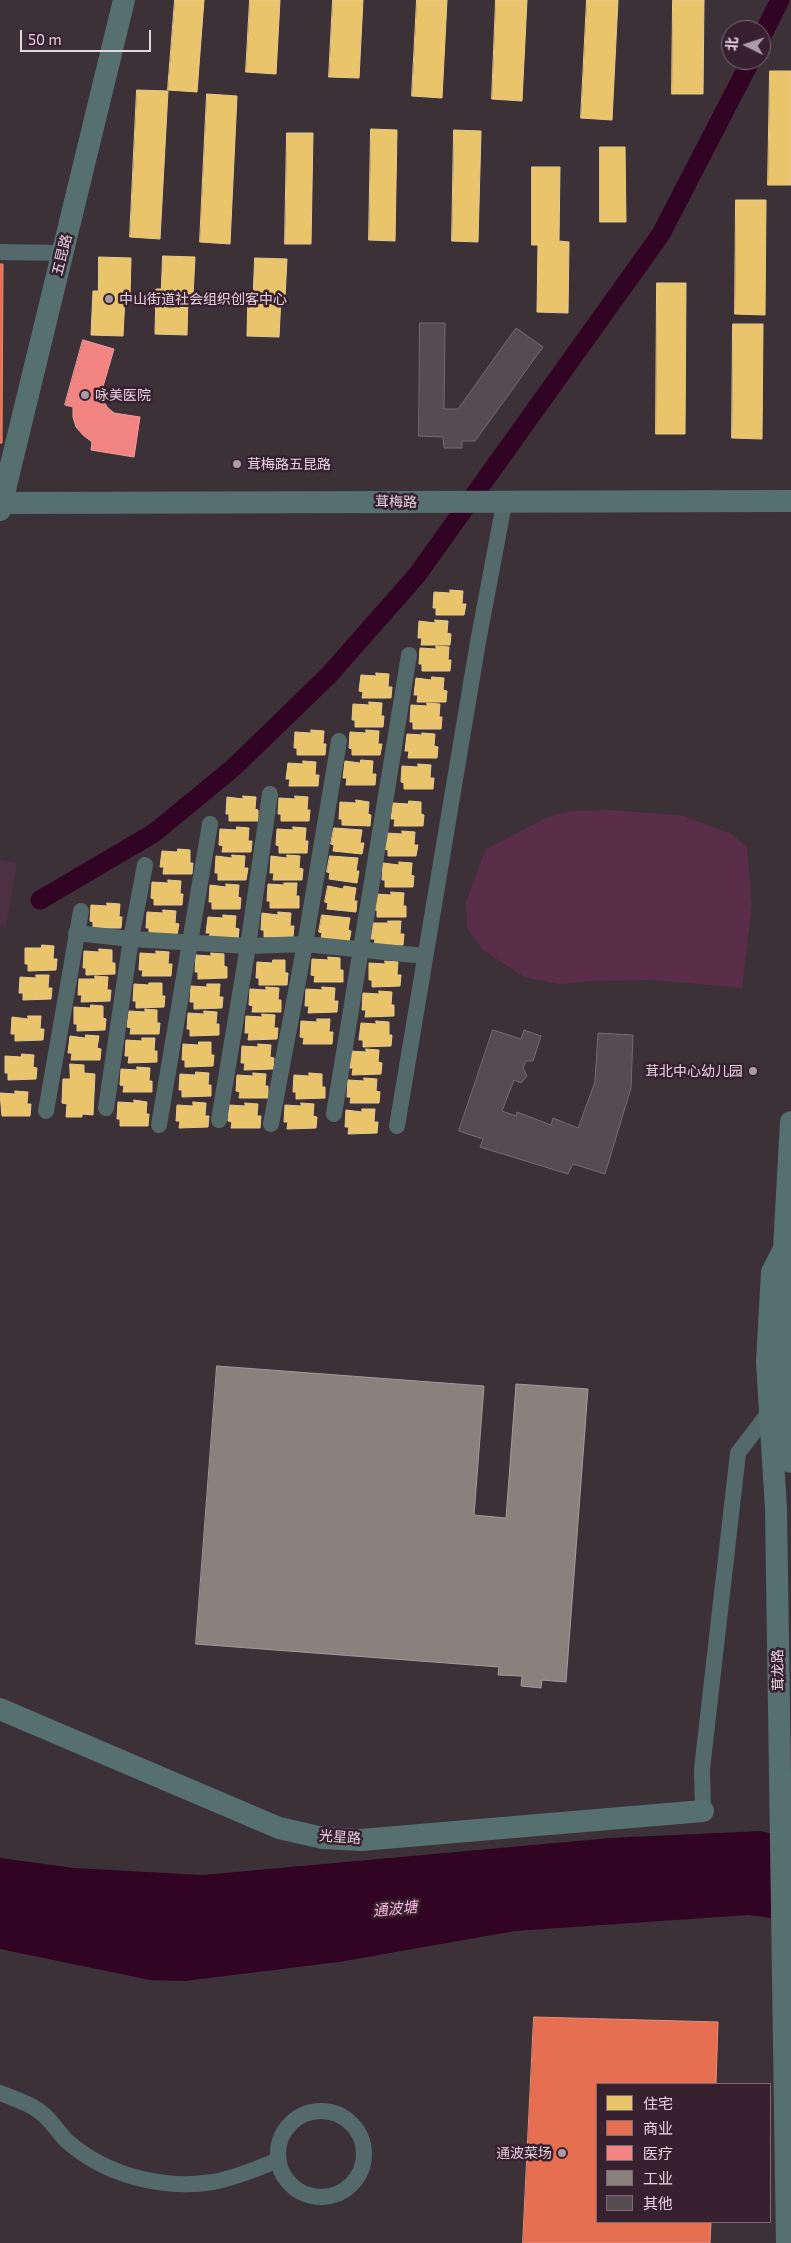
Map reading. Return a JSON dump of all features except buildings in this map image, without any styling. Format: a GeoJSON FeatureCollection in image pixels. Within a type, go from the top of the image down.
{"type":"FeatureCollection","features":[{"type":"Feature","properties":{"kind":"street","name":"五昆路"},"geometry":{"type":"LineString","coordinates":[[1,506],[124,0]]}},
{"type":"Feature","properties":{"kind":"street"},"geometry":{"type":"LineString","coordinates":[[0,252],[63,253]]}},
{"type":"Feature","properties":{"kind":"street","name":"茸梅路"},"geometry":{"type":"LineString","coordinates":[[1,506],[247,501],[504,504],[791,501]]}},
{"type":"Feature","properties":{"kind":"street"},"geometry":{"type":"LineString","coordinates":[[397,1126],[504,504]]}},
{"type":"Feature","properties":{"kind":"street"},"geometry":{"type":"LineString","coordinates":[[334,1114],[409,655]]}},
{"type":"Feature","properties":{"kind":"street"},"geometry":{"type":"LineString","coordinates":[[271,1124],[305,944],[339,741]]}},
{"type":"Feature","properties":{"kind":"street"},"geometry":{"type":"LineString","coordinates":[[219,1120],[248,946],[270,794]]}},
{"type":"Feature","properties":{"kind":"street"},"geometry":{"type":"LineString","coordinates":[[159,1125],[210,824]]}},
{"type":"Feature","properties":{"kind":"street"},"geometry":{"type":"LineString","coordinates":[[106,1108],[131,939],[145,865]]}},
{"type":"Feature","properties":{"kind":"street"},"geometry":{"type":"LineString","coordinates":[[46,1111],[81,911]]}},
{"type":"Feature","properties":{"kind":"street"},"geometry":{"type":"LineString","coordinates":[[76,933],[131,939],[248,946],[305,944],[425,956]]}},
{"type":"Feature","properties":{"kind":"street","name":"茸龙路"},"geometry":{"type":"LineString","coordinates":[[791,1122],[787,1250],[790,1274],[786,1362],[791,1462]]}},
{"type":"Feature","properties":{"kind":"street","name":"茸龙路"},"geometry":{"type":"LineString","coordinates":[[786,2243],[776,1509],[768,1362],[772,1272],[787,1250]]}},
{"type":"Feature","properties":{"kind":"street"},"geometry":{"type":"LineString","coordinates":[[703,1811],[702,1769],[738,1453],[770,1411]]}},
{"type":"Feature","properties":{"kind":"street","name":"光星路"},"geometry":{"type":"LineString","coordinates":[[0,1709],[279,1828],[322,1838],[361,1840],[703,1811]]}},
{"type":"Feature","properties":{"kind":"street"},"geometry":{"type":"LineString","coordinates":[[0,2093],[27,2103],[44,2114],[67,2141],[90,2158],[134,2177],[162,2184],[212,2182],[256,2169],[278,2160]]}},
{"type":"Feature","properties":{"kind":"street"},"geometry":{"type":"LineString","coordinates":[[318,2110],[332,2112],[345,2118],[356,2128],[362,2140],[364,2154],[362,2168],[355,2181],[344,2190],[331,2196],[317,2197],[297,2189],[282,2174],[278,2160],[278,2145],[283,2132],[292,2121],[304,2113],[318,2110]]}},
{"type":"Feature","properties":{"kind":"shaded area"},"geometry":{"type":"Polygon","coordinates":[[[613,810],[684,816],[731,834],[747,847],[752,904],[742,988],[655,980],[594,981],[559,984],[524,977],[483,950],[467,928],[466,902],[486,849],[550,816],[570,811],[613,810]]]}},
{"type":"Feature","properties":{"kind":"shaded area"},"geometry":{"type":"Polygon","coordinates":[[[0,860],[17,863],[6,927],[0,926],[0,860]]]}},
{"type":"Feature","properties":{"kind":"water","name":"通波塘"},"geometry":{"type":"Polygon","coordinates":[[[760,1831],[791,1838],[791,1921],[749,1915],[515,1931],[339,1962],[185,1981],[150,1980],[0,1949],[0,1858],[74,1868],[202,1875],[610,1838],[760,1831]]]}},
{"type":"Feature","properties":{"kind":"waterway"},"geometry":{"type":"LineString","coordinates":[[770,20],[780,0]]}},
{"type":"Feature","properties":{"kind":"waterway"},"geometry":{"type":"LineString","coordinates":[[40,900],[154,833],[233,768],[329,675],[417,575],[661,234],[746,70]]}},
{"type":"Feature","properties":{"kind":"place","name":"中山街道社会组织创客中心"},"geometry":{"type":"Point","coordinates":[109,299]}},
{"type":"Feature","properties":{"kind":"place","name":"咏美医院"},"geometry":{"type":"Point","coordinates":[85,395]}},
{"type":"Feature","properties":{"kind":"place","name":"茸梅路五昆路"},"geometry":{"type":"Point","coordinates":[237,464]}},
{"type":"Feature","properties":{"kind":"place","name":"茸北中心幼儿园"},"geometry":{"type":"Point","coordinates":[753,1071]}},
{"type":"Feature","properties":{"kind":"place","name":"通波菜场"},"geometry":{"type":"Point","coordinates":[562,2153]}}]}
